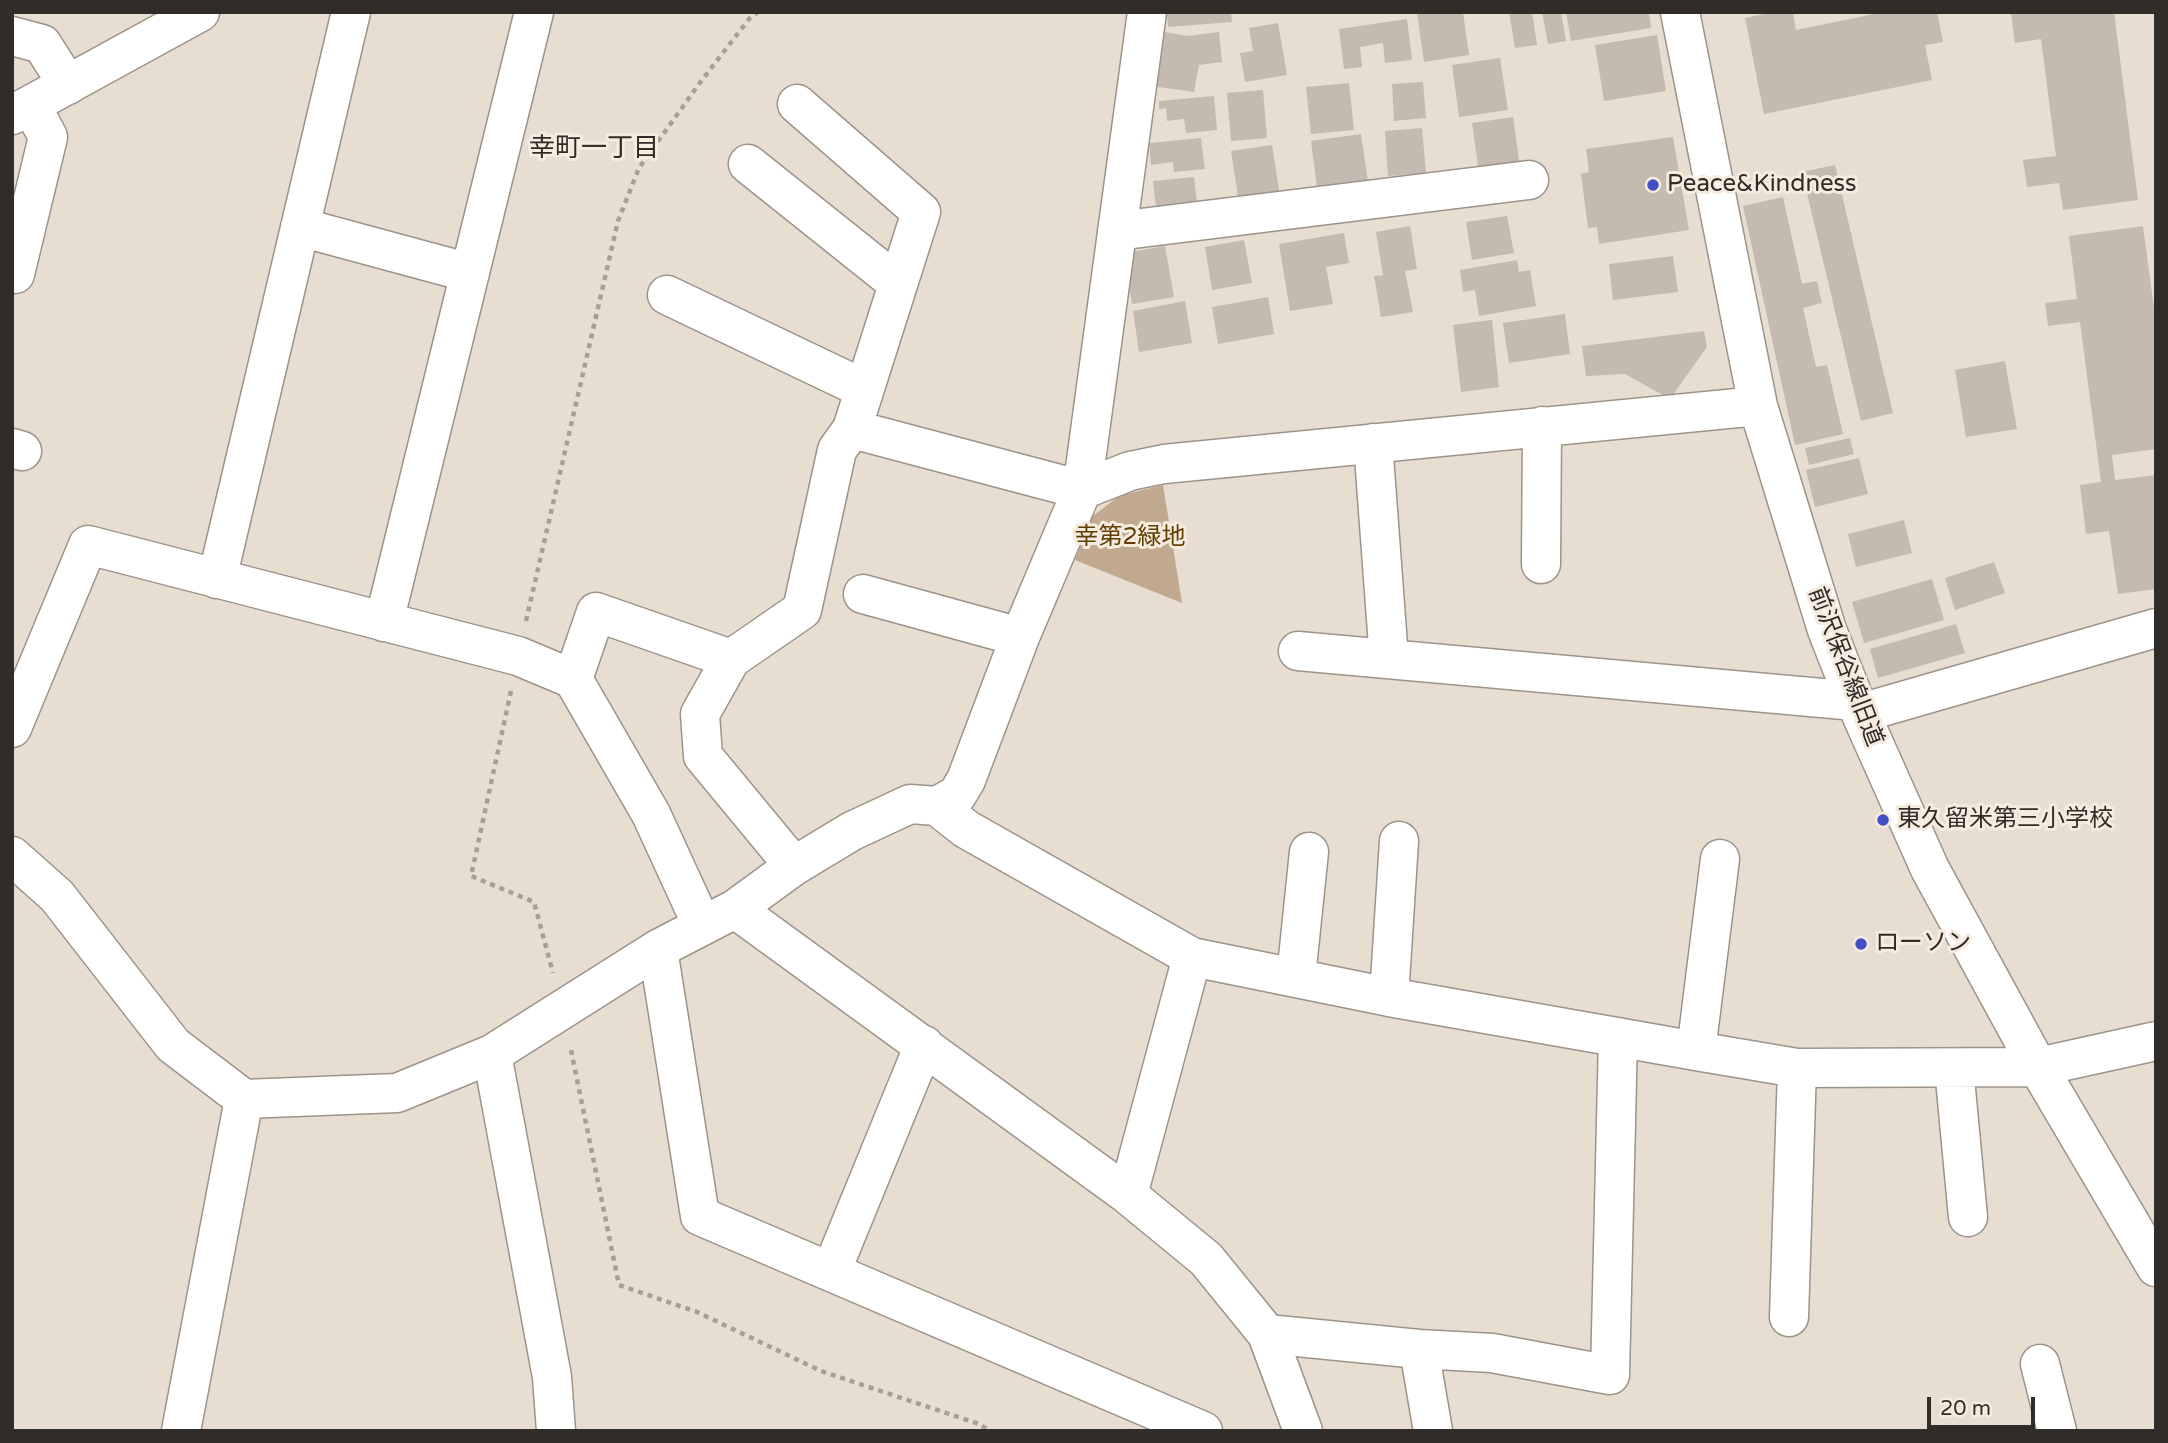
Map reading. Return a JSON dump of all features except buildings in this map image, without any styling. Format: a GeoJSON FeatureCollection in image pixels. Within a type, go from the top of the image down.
{"type":"FeatureCollection","features":[{"type":"Feature","properties":{"kind":"street"},"geometry":{"type":"LineString","coordinates":[[12,274],[15,274],[48,137],[21,110],[68,85],[147,25],[200,12]]}},
{"type":"Feature","properties":{"kind":"street"},"geometry":{"type":"LineString","coordinates":[[217,579],[351,12]]}},
{"type":"Feature","properties":{"kind":"street"},"geometry":{"type":"LineString","coordinates":[[384,622],[534,12]]}},
{"type":"Feature","properties":{"kind":"street"},"geometry":{"type":"LineString","coordinates":[[12,856],[57,895],[173,1045],[244,1099],[397,1093],[492,1054],[658,949],[719,917],[794,866],[852,831],[911,804],[937,806],[957,795],[966,780],[1020,637],[1082,490],[1147,12]]}},
{"type":"Feature","properties":{"kind":"street","name":"前沢保谷線旧道"},"geometry":{"type":"LineString","coordinates":[[1679,12],[1758,406],[1827,631],[1930,869],[2038,1067],[2156,1267]]}},
{"type":"Feature","properties":{"kind":"street"},"geometry":{"type":"LineString","coordinates":[[12,36],[42,44],[68,85]]}},
{"type":"Feature","properties":{"kind":"street"},"geometry":{"type":"LineString","coordinates":[[794,866],[703,756],[700,714],[731,659],[802,610],[837,450],[852,429],[921,212],[797,104]]}},
{"type":"Feature","properties":{"kind":"street"},"geometry":{"type":"LineString","coordinates":[[748,164],[898,282]]}},
{"type":"Feature","properties":{"kind":"street"},"geometry":{"type":"LineString","coordinates":[[1117,231],[1529,180]]}},
{"type":"Feature","properties":{"kind":"street"},"geometry":{"type":"LineString","coordinates":[[300,227],[470,273]]}},
{"type":"Feature","properties":{"kind":"street"},"geometry":{"type":"LineString","coordinates":[[667,295],[864,389]]}},
{"type":"Feature","properties":{"kind":"street"},"geometry":{"type":"LineString","coordinates":[[852,429],[1082,490],[1130,471],[1164,464],[1758,406]]}},
{"type":"Feature","properties":{"kind":"street"},"geometry":{"type":"LineString","coordinates":[[1541,564],[1542,426]]}},
{"type":"Feature","properties":{"kind":"street"},"geometry":{"type":"LineString","coordinates":[[1373,443],[1388,659]]}},
{"type":"Feature","properties":{"kind":"street"},"geometry":{"type":"LineString","coordinates":[[12,728],[88,545],[519,656],[573,678],[651,814],[719,917],[924,1045],[1128,1195],[1206,1259],[1267,1334],[1303,1431]]}},
{"type":"Feature","properties":{"kind":"street"},"geometry":{"type":"LineString","coordinates":[[863,594],[1020,637]]}},
{"type":"Feature","properties":{"kind":"street"},"geometry":{"type":"LineString","coordinates":[[573,678],[596,611],[731,659]]}},
{"type":"Feature","properties":{"kind":"street"},"geometry":{"type":"LineString","coordinates":[[1298,650],[1858,707],[2156,628]]}},
{"type":"Feature","properties":{"kind":"street"},"geometry":{"type":"LineString","coordinates":[[937,806],[966,829],[1192,957],[1389,997],[1797,1068],[2038,1067],[2156,1041]]}},
{"type":"Feature","properties":{"kind":"street"},"geometry":{"type":"LineString","coordinates":[[1389,997],[1399,841]]}},
{"type":"Feature","properties":{"kind":"street"},"geometry":{"type":"LineString","coordinates":[[1296,977],[1309,852]]}},
{"type":"Feature","properties":{"kind":"street"},"geometry":{"type":"LineString","coordinates":[[1696,1051],[1720,859]]}},
{"type":"Feature","properties":{"kind":"street"},"geometry":{"type":"LineString","coordinates":[[658,949],[700,1216],[1203,1431]]}},
{"type":"Feature","properties":{"kind":"street"},"geometry":{"type":"LineString","coordinates":[[1128,1195],[1192,957]]}},
{"type":"Feature","properties":{"kind":"street"},"geometry":{"type":"LineString","coordinates":[[1267,1334],[1419,1349],[1492,1353],[1610,1375],[1618,1037]]}},
{"type":"Feature","properties":{"kind":"street"},"geometry":{"type":"LineString","coordinates":[[831,1272],[924,1045]]}},
{"type":"Feature","properties":{"kind":"street"},"geometry":{"type":"LineString","coordinates":[[492,1054],[552,1377],[556,1431]]}},
{"type":"Feature","properties":{"kind":"street"},"geometry":{"type":"LineString","coordinates":[[1789,1317],[1797,1068]]}},
{"type":"Feature","properties":{"kind":"street"},"geometry":{"type":"LineString","coordinates":[[1954,1068],[1968,1217]]}},
{"type":"Feature","properties":{"kind":"street"},"geometry":{"type":"LineString","coordinates":[[190,1429],[244,1099]]}},
{"type":"Feature","properties":{"kind":"street"},"geometry":{"type":"LineString","coordinates":[[1419,1349],[1433,1431]]}},
{"type":"Feature","properties":{"kind":"street"},"geometry":{"type":"LineString","coordinates":[[2040,1364],[2057,1431]]}},
{"type":"Feature","properties":{"kind":"path"},"geometry":{"type":"LineString","coordinates":[[758,12],[749,19],[698,84],[639,168],[618,221],[471,876],[534,902],[562,1009],[619,1285],[696,1312],[821,1371],[979,1424],[990,1431]]}},
{"type":"Feature","properties":{"kind":"green space","name":"幸第2緑地"},"geometry":{"type":"Polygon","coordinates":[[[1163,485],[1182,603],[1075,560],[1093,516],[1119,496],[1163,485]]]}},
{"type":"Feature","properties":{"kind":"place","name":"Peace&Kindness"},"geometry":{"type":"Point","coordinates":[1653,185]}},
{"type":"Feature","properties":{"kind":"place","name":"東久留米第三小学校"},"geometry":{"type":"Point","coordinates":[1883,820]}},
{"type":"Feature","properties":{"kind":"place","name":"ローソン"},"geometry":{"type":"Point","coordinates":[1861,944]}},
{"type":"Feature","properties":{"kind":"district","name":"幸町一丁目"},"geometry":{"type":"Point","coordinates":[594,149]}}]}
